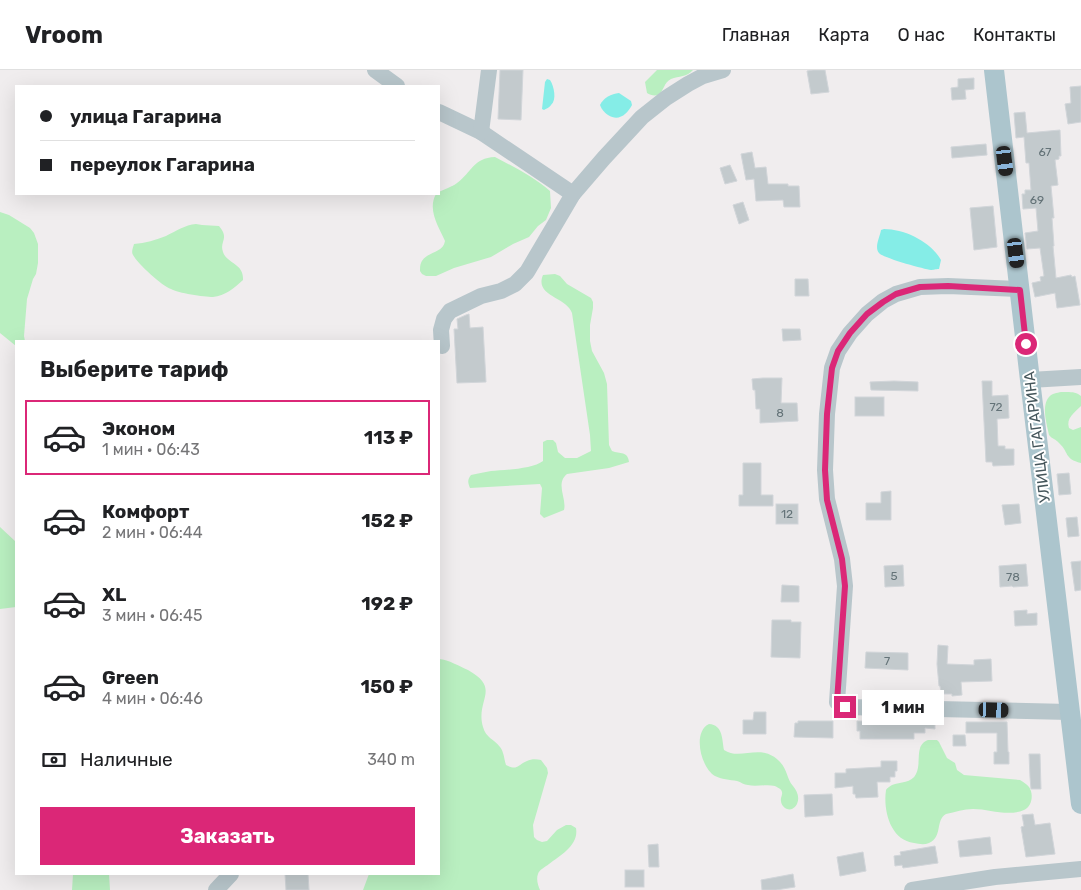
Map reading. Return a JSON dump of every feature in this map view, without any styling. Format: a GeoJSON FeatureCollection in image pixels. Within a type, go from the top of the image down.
{"type":"FeatureCollection","features":[{"type":"Feature","properties":{"kind":"main road","name":"УЛИЦА ГАГАРИНА"},"geometry":{"type":"LineString","coordinates":[[994,70],[1081,804]]}},
{"type":"Feature","properties":{"kind":"street"},"geometry":{"type":"LineString","coordinates":[[375,70],[396,85]]}},
{"type":"Feature","properties":{"kind":"street"},"geometry":{"type":"LineString","coordinates":[[481,132],[489,70]]}},
{"type":"Feature","properties":{"kind":"street"},"geometry":{"type":"LineString","coordinates":[[442,346],[441,330],[444,319],[450,311],[481,296],[500,292],[515,284],[527,272],[573,194],[642,117],[688,84],[703,76],[723,70]]}},
{"type":"Feature","properties":{"kind":"street"},"geometry":{"type":"LineString","coordinates":[[440,112],[481,132],[573,194]]}},
{"type":"Feature","properties":{"kind":"street"},"geometry":{"type":"LineString","coordinates":[[1020,290],[948,286],[920,287],[896,294],[867,314],[850,333],[838,351],[832,368],[827,414],[825,470],[827,500],[842,559],[845,586],[837,702],[845,707],[1069,712]]}},
{"type":"Feature","properties":{"kind":"street"},"geometry":{"type":"LineString","coordinates":[[1030,380],[1081,377]]}},
{"type":"Feature","properties":{"kind":"street"},"geometry":{"type":"LineString","coordinates":[[912,890],[995,877],[1081,869]]}},
{"type":"Feature","properties":{"kind":"street"},"geometry":{"type":"LineString","coordinates":[[216,890],[230,875]]}},
{"type":"Feature","properties":{"kind":"green space"},"geometry":{"type":"Polygon","coordinates":[[[657,70],[693,70],[686,75],[669,80],[658,95],[652,95],[647,93],[645,82],[657,70]]]}},
{"type":"Feature","properties":{"kind":"green space"},"geometry":{"type":"Polygon","coordinates":[[[495,157],[517,168],[550,191],[551,208],[546,220],[529,237],[491,257],[454,268],[436,276],[422,274],[420,267],[423,259],[438,251],[445,241],[433,212],[436,195],[440,195],[440,192],[453,186],[473,166],[488,158],[495,157]]]}},
{"type":"Feature","properties":{"kind":"green space"},"geometry":{"type":"Polygon","coordinates":[[[0,212],[9,215],[30,228],[34,233],[38,244],[38,263],[27,299],[25,340],[15,340],[15,345],[0,333],[0,212]]]}},
{"type":"Feature","properties":{"kind":"green space"},"geometry":{"type":"Polygon","coordinates":[[[196,224],[219,226],[224,234],[222,248],[225,256],[243,274],[243,280],[233,289],[221,295],[213,297],[204,296],[171,289],[150,274],[132,254],[134,244],[158,239],[184,227],[196,224]]]}},
{"type":"Feature","properties":{"kind":"green space"},"geometry":{"type":"Polygon","coordinates":[[[555,274],[560,276],[567,284],[591,298],[593,302],[590,341],[592,351],[604,373],[607,384],[609,445],[612,451],[625,454],[629,462],[609,468],[567,474],[562,482],[564,510],[544,518],[540,514],[542,488],[540,484],[470,488],[468,482],[471,475],[511,470],[538,464],[543,461],[543,442],[547,440],[553,440],[556,443],[558,452],[565,458],[577,458],[591,451],[572,313],[564,303],[543,288],[541,282],[543,275],[555,274]]]}},
{"type":"Feature","properties":{"kind":"green space"},"geometry":{"type":"Polygon","coordinates":[[[1061,392],[1079,394],[1081,396],[1081,406],[1071,416],[1068,424],[1069,428],[1073,430],[1081,427],[1081,463],[1069,457],[1062,446],[1049,435],[1045,405],[1050,396],[1061,392]]]}},
{"type":"Feature","properties":{"kind":"green space"},"geometry":{"type":"Polygon","coordinates":[[[0,527],[15,541],[15,607],[0,609],[0,527]]]}},
{"type":"Feature","properties":{"kind":"green space"},"geometry":{"type":"Polygon","coordinates":[[[440,659],[450,662],[468,670],[484,683],[486,689],[481,718],[483,727],[486,734],[498,744],[506,765],[515,767],[529,760],[537,759],[541,760],[547,768],[548,773],[533,825],[534,837],[542,842],[547,841],[557,830],[566,825],[571,825],[576,828],[575,840],[564,853],[539,873],[537,880],[540,890],[363,890],[369,875],[440,875],[440,659]]]}},
{"type":"Feature","properties":{"kind":"green space"},"geometry":{"type":"Polygon","coordinates":[[[709,724],[714,725],[719,730],[724,750],[737,754],[764,753],[778,760],[784,767],[789,780],[798,794],[798,801],[795,807],[786,809],[783,806],[781,803],[782,791],[775,786],[747,785],[717,777],[710,772],[700,750],[701,734],[709,724]]]}},
{"type":"Feature","properties":{"kind":"green space"},"geometry":{"type":"Polygon","coordinates":[[[928,740],[937,740],[947,758],[955,763],[957,770],[964,775],[1020,780],[1024,782],[1029,787],[1031,793],[1029,806],[1024,810],[1011,813],[973,809],[946,814],[941,820],[936,837],[929,843],[923,844],[906,841],[899,836],[890,823],[887,815],[886,790],[892,785],[909,781],[914,777],[918,769],[921,746],[928,740]]]}},
{"type":"Feature","properties":{"kind":"green space"},"geometry":{"type":"Polygon","coordinates":[[[73,875],[109,875],[110,890],[72,890],[73,875]]]}},
{"type":"Feature","properties":{"kind":"water"},"geometry":{"type":"Polygon","coordinates":[[[547,79],[550,80],[554,89],[554,96],[553,103],[544,110],[542,109],[547,79]]]}},
{"type":"Feature","properties":{"kind":"water"},"geometry":{"type":"Polygon","coordinates":[[[619,93],[631,101],[632,105],[622,116],[616,118],[604,112],[600,105],[608,96],[619,93]]]}},
{"type":"Feature","properties":{"kind":"water"},"geometry":{"type":"Polygon","coordinates":[[[881,230],[900,231],[924,242],[941,260],[939,269],[920,268],[879,253],[877,248],[878,242],[881,230]]]}},
{"type":"Feature","properties":{"kind":"building"},"geometry":{"type":"Polygon","coordinates":[[[500,70],[523,70],[521,120],[498,119],[500,70]]]}},
{"type":"Feature","properties":{"kind":"building"},"geometry":{"type":"Polygon","coordinates":[[[825,70],[829,92],[811,94],[807,71],[825,70]]]}},
{"type":"Feature","properties":{"kind":"building"},"geometry":{"type":"Polygon","coordinates":[[[974,78],[974,89],[965,90],[966,99],[952,100],[951,88],[958,87],[958,79],[974,78]]]}},
{"type":"Feature","properties":{"kind":"building"},"geometry":{"type":"Polygon","coordinates":[[[1081,86],[1081,122],[1068,124],[1065,104],[1071,103],[1070,87],[1081,86]]]}},
{"type":"Feature","properties":{"kind":"building"},"geometry":{"type":"Polygon","coordinates":[[[1025,112],[1027,133],[1060,130],[1061,156],[1055,160],[1058,185],[1051,186],[1056,278],[1075,276],[1080,305],[1057,308],[1055,293],[1035,297],[1032,283],[1041,281],[1040,277],[1044,276],[1040,248],[1027,249],[1025,233],[1038,231],[1036,208],[1023,209],[1022,194],[1025,194],[1025,190],[1031,190],[1029,163],[1026,163],[1024,137],[1016,138],[1014,113],[1025,112]]]}},
{"type":"Feature","properties":{"kind":"building"},"geometry":{"type":"Polygon","coordinates":[[[986,144],[987,155],[952,158],[951,147],[986,144]]]}},
{"type":"Feature","properties":{"kind":"building"},"geometry":{"type":"Polygon","coordinates":[[[752,152],[755,168],[766,167],[768,184],[799,186],[800,207],[784,207],[783,200],[756,201],[754,179],[746,180],[741,154],[752,152]]]}},
{"type":"Feature","properties":{"kind":"building"},"geometry":{"type":"Polygon","coordinates":[[[730,165],[737,181],[725,184],[720,168],[730,165]]]}},
{"type":"Feature","properties":{"kind":"building"},"geometry":{"type":"Polygon","coordinates":[[[743,202],[749,220],[739,224],[733,205],[743,202]]]}},
{"type":"Feature","properties":{"kind":"building"},"geometry":{"type":"Polygon","coordinates":[[[993,206],[997,247],[974,250],[970,208],[993,206]]]}},
{"type":"Feature","properties":{"kind":"building"},"geometry":{"type":"Polygon","coordinates":[[[795,279],[808,279],[809,296],[795,296],[795,279]]]}},
{"type":"Feature","properties":{"kind":"building"},"geometry":{"type":"Polygon","coordinates":[[[469,314],[470,328],[483,327],[486,382],[457,383],[454,329],[458,329],[457,319],[469,314]]]}},
{"type":"Feature","properties":{"kind":"building"},"geometry":{"type":"Polygon","coordinates":[[[782,329],[800,329],[801,340],[783,341],[782,329]]]}},
{"type":"Feature","properties":{"kind":"building"},"geometry":{"type":"Polygon","coordinates":[[[782,378],[781,403],[797,403],[798,421],[760,423],[760,409],[756,409],[755,390],[753,390],[752,379],[782,378]]]}},
{"type":"Feature","properties":{"kind":"building"},"geometry":{"type":"Polygon","coordinates":[[[982,381],[992,381],[992,396],[1008,395],[1009,418],[997,419],[998,446],[1005,446],[1005,449],[1014,449],[1014,465],[993,466],[992,462],[986,462],[982,381]]]}},
{"type":"Feature","properties":{"kind":"building"},"geometry":{"type":"Polygon","coordinates":[[[870,382],[918,382],[918,391],[871,390],[870,382]]]}},
{"type":"Feature","properties":{"kind":"building"},"geometry":{"type":"Polygon","coordinates":[[[855,397],[884,397],[884,416],[855,416],[855,397]]]}},
{"type":"Feature","properties":{"kind":"building"},"geometry":{"type":"Polygon","coordinates":[[[743,463],[761,463],[761,495],[773,495],[773,506],[739,506],[739,495],[743,495],[743,463]]]}},
{"type":"Feature","properties":{"kind":"building"},"geometry":{"type":"Polygon","coordinates":[[[1069,473],[1071,494],[1059,495],[1057,474],[1069,473]]]}},
{"type":"Feature","properties":{"kind":"building"},"geometry":{"type":"Polygon","coordinates":[[[891,491],[891,520],[866,520],[866,503],[881,503],[881,492],[891,491]]]}},
{"type":"Feature","properties":{"kind":"building"},"geometry":{"type":"Polygon","coordinates":[[[776,504],[798,504],[798,524],[776,524],[776,504]]]}},
{"type":"Feature","properties":{"kind":"building"},"geometry":{"type":"Polygon","coordinates":[[[1019,504],[1021,523],[1005,525],[1002,505],[1019,504]]]}},
{"type":"Feature","properties":{"kind":"building"},"geometry":{"type":"Polygon","coordinates":[[[1077,517],[1079,536],[1068,537],[1066,518],[1077,517]]]}},
{"type":"Feature","properties":{"kind":"building"},"geometry":{"type":"Polygon","coordinates":[[[1081,561],[1081,590],[1075,591],[1071,562],[1081,561]]]}},
{"type":"Feature","properties":{"kind":"building"},"geometry":{"type":"Polygon","coordinates":[[[1026,564],[1028,586],[1000,587],[999,566],[1026,564]]]}},
{"type":"Feature","properties":{"kind":"building"},"geometry":{"type":"Polygon","coordinates":[[[903,565],[904,586],[885,587],[884,566],[903,565]]]}},
{"type":"Feature","properties":{"kind":"building"},"geometry":{"type":"Polygon","coordinates":[[[782,585],[799,586],[799,602],[781,602],[782,585]]]}},
{"type":"Feature","properties":{"kind":"building"},"geometry":{"type":"Polygon","coordinates":[[[1027,610],[1027,614],[1037,613],[1037,625],[1015,626],[1014,611],[1027,610]]]}},
{"type":"Feature","properties":{"kind":"building"},"geometry":{"type":"Polygon","coordinates":[[[772,620],[801,622],[800,658],[771,657],[772,620]]]}},
{"type":"Feature","properties":{"kind":"building"},"geometry":{"type":"Polygon","coordinates":[[[938,645],[948,646],[947,664],[974,665],[974,660],[991,659],[992,681],[961,682],[962,695],[941,694],[937,664],[938,645]]]}},
{"type":"Feature","properties":{"kind":"building"},"geometry":{"type":"Polygon","coordinates":[[[866,652],[908,653],[908,670],[865,668],[866,652]]]}},
{"type":"Feature","properties":{"kind":"building"},"geometry":{"type":"Polygon","coordinates":[[[754,712],[766,712],[766,734],[743,734],[743,720],[753,720],[754,712]]]}},
{"type":"Feature","properties":{"kind":"building"},"geometry":{"type":"Polygon","coordinates":[[[884,718],[935,719],[935,729],[925,728],[925,733],[914,733],[914,739],[860,739],[860,731],[857,731],[857,721],[884,721],[884,718]]]}},
{"type":"Feature","properties":{"kind":"building"},"geometry":{"type":"Polygon","coordinates":[[[798,721],[833,721],[833,738],[794,737],[795,723],[798,723],[798,721]]]}},
{"type":"Feature","properties":{"kind":"building"},"geometry":{"type":"Polygon","coordinates":[[[966,722],[1007,722],[1009,764],[994,764],[994,752],[997,752],[997,733],[966,733],[966,722]]]}},
{"type":"Feature","properties":{"kind":"building"},"geometry":{"type":"Polygon","coordinates":[[[953,735],[965,735],[966,746],[953,746],[953,735]]]}},
{"type":"Feature","properties":{"kind":"building"},"geometry":{"type":"Polygon","coordinates":[[[1029,754],[1040,754],[1041,789],[1031,789],[1029,754]]]}},
{"type":"Feature","properties":{"kind":"building"},"geometry":{"type":"Polygon","coordinates":[[[881,761],[897,761],[897,771],[895,771],[895,777],[890,777],[890,782],[877,782],[878,797],[856,798],[855,794],[853,794],[853,786],[835,788],[835,773],[846,773],[846,769],[881,767],[881,761]]]}},
{"type":"Feature","properties":{"kind":"building"},"geometry":{"type":"Polygon","coordinates":[[[832,794],[833,815],[805,817],[804,795],[832,794]]]}},
{"type":"Feature","properties":{"kind":"building"},"geometry":{"type":"Polygon","coordinates":[[[1033,814],[1035,825],[1050,823],[1055,854],[1026,857],[1021,827],[1024,826],[1022,815],[1033,814]]]}},
{"type":"Feature","properties":{"kind":"building"},"geometry":{"type":"Polygon","coordinates":[[[990,837],[992,854],[960,857],[958,841],[990,837]]]}},
{"type":"Feature","properties":{"kind":"building"},"geometry":{"type":"Polygon","coordinates":[[[658,844],[659,867],[649,867],[648,845],[658,844]]]}},
{"type":"Feature","properties":{"kind":"building"},"geometry":{"type":"Polygon","coordinates":[[[935,846],[938,863],[903,868],[902,865],[895,866],[894,856],[901,855],[900,852],[935,846]]]}},
{"type":"Feature","properties":{"kind":"building"},"geometry":{"type":"Polygon","coordinates":[[[863,852],[866,871],[840,876],[837,857],[863,852]]]}},
{"type":"Feature","properties":{"kind":"building"},"geometry":{"type":"Polygon","coordinates":[[[625,870],[644,870],[644,887],[625,887],[625,870]]]}},
{"type":"Feature","properties":{"kind":"building"},"geometry":{"type":"Polygon","coordinates":[[[793,874],[795,887],[762,890],[761,880],[793,874]]]}},
{"type":"Feature","properties":{"kind":"building"},"geometry":{"type":"Polygon","coordinates":[[[285,875],[308,875],[309,890],[286,890],[285,875]]]}},
{"type":"Feature","properties":{"kind":"route"},"geometry":{"type":"LineString","coordinates":[[845,707],[837,702],[845,586],[842,559],[827,500],[825,470],[827,414],[832,368],[838,351],[850,333],[867,314],[896,294],[920,287],[948,286],[1020,290],[1026,344]]}}]}
